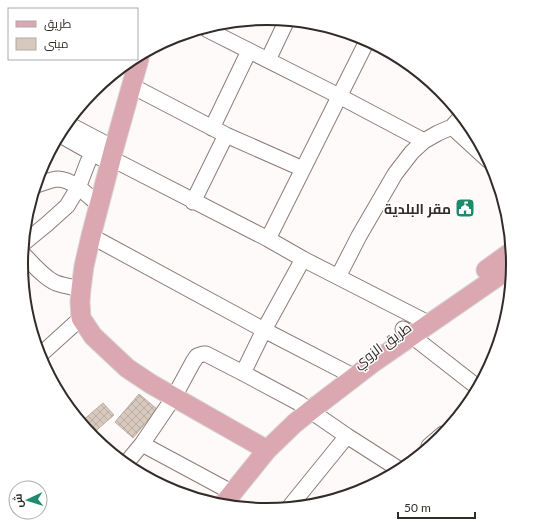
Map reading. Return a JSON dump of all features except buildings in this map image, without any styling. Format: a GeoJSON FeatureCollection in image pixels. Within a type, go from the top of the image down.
{"type":"FeatureCollection","features":[{"type":"Feature","properties":{"kind":"main road"},"geometry":{"type":"LineString","coordinates":[[138,63],[132,86],[107,153],[98,204],[84,266],[80,302],[81,318],[93,336],[127,368],[151,384],[267,450]]}},
{"type":"Feature","properties":{"kind":"main road","name":"طريق الزوي"},"geometry":{"type":"LineString","coordinates":[[424,321],[505,256]]}},
{"type":"Feature","properties":{"kind":"main road","name":"طريق الزوي"},"geometry":{"type":"LineString","coordinates":[[229,497],[267,450],[275,431],[286,416],[304,407],[424,321],[506,271]]}},
{"type":"Feature","properties":{"kind":"street"},"geometry":{"type":"LineString","coordinates":[[268,60],[284,26]]}},
{"type":"Feature","properties":{"kind":"street"},"geometry":{"type":"LineString","coordinates":[[211,32],[340,96],[424,141]]}},
{"type":"Feature","properties":{"kind":"street"},"geometry":{"type":"LineString","coordinates":[[268,239],[365,46]]}},
{"type":"Feature","properties":{"kind":"street"},"geometry":{"type":"LineString","coordinates":[[212,128],[249,51]]}},
{"type":"Feature","properties":{"kind":"street"},"geometry":{"type":"LineString","coordinates":[[132,86],[226,135],[303,169]]}},
{"type":"Feature","properties":{"kind":"street"},"geometry":{"type":"LineString","coordinates":[[338,277],[358,236],[394,174],[412,152],[424,141],[456,123],[474,143]]}},
{"type":"Feature","properties":{"kind":"street"},"geometry":{"type":"LineString","coordinates":[[72,126],[107,153],[193,202],[268,239],[302,259],[424,321]]}},
{"type":"Feature","properties":{"kind":"street"},"geometry":{"type":"LineString","coordinates":[[193,202],[226,135]]}},
{"type":"Feature","properties":{"kind":"street"},"geometry":{"type":"LineString","coordinates":[[64,137],[107,153]]}},
{"type":"Feature","properties":{"kind":"street"},"geometry":{"type":"LineString","coordinates":[[30,238],[67,206],[78,188],[84,170],[107,153]]}},
{"type":"Feature","properties":{"kind":"street"},"geometry":{"type":"LineString","coordinates":[[42,183],[57,179],[65,180],[98,204]]}},
{"type":"Feature","properties":{"kind":"street"},"geometry":{"type":"LineString","coordinates":[[91,236],[264,330],[350,374]]}},
{"type":"Feature","properties":{"kind":"street"},"geometry":{"type":"LineString","coordinates":[[243,373],[302,259]]}},
{"type":"Feature","properties":{"kind":"street"},"geometry":{"type":"LineString","coordinates":[[28,260],[49,279],[56,283],[81,289]]}},
{"type":"Feature","properties":{"kind":"street"},"geometry":{"type":"LineString","coordinates":[[45,351],[81,318]]}},
{"type":"Feature","properties":{"kind":"street"},"geometry":{"type":"LineString","coordinates":[[407,333],[474,384]]}},
{"type":"Feature","properties":{"kind":"street"},"geometry":{"type":"LineString","coordinates":[[129,459],[142,444],[174,397],[197,356],[206,354],[304,407],[394,466]]}},
{"type":"Feature","properties":{"kind":"street"},"geometry":{"type":"LineString","coordinates":[[294,501],[347,436]]}},
{"type":"Feature","properties":{"kind":"street"},"geometry":{"type":"LineString","coordinates":[[142,444],[229,497]]}},
{"type":"Feature","properties":{"kind":"place","name":"مقر البلدية"},"geometry":{"type":"Point","coordinates":[465,208]}}]}
